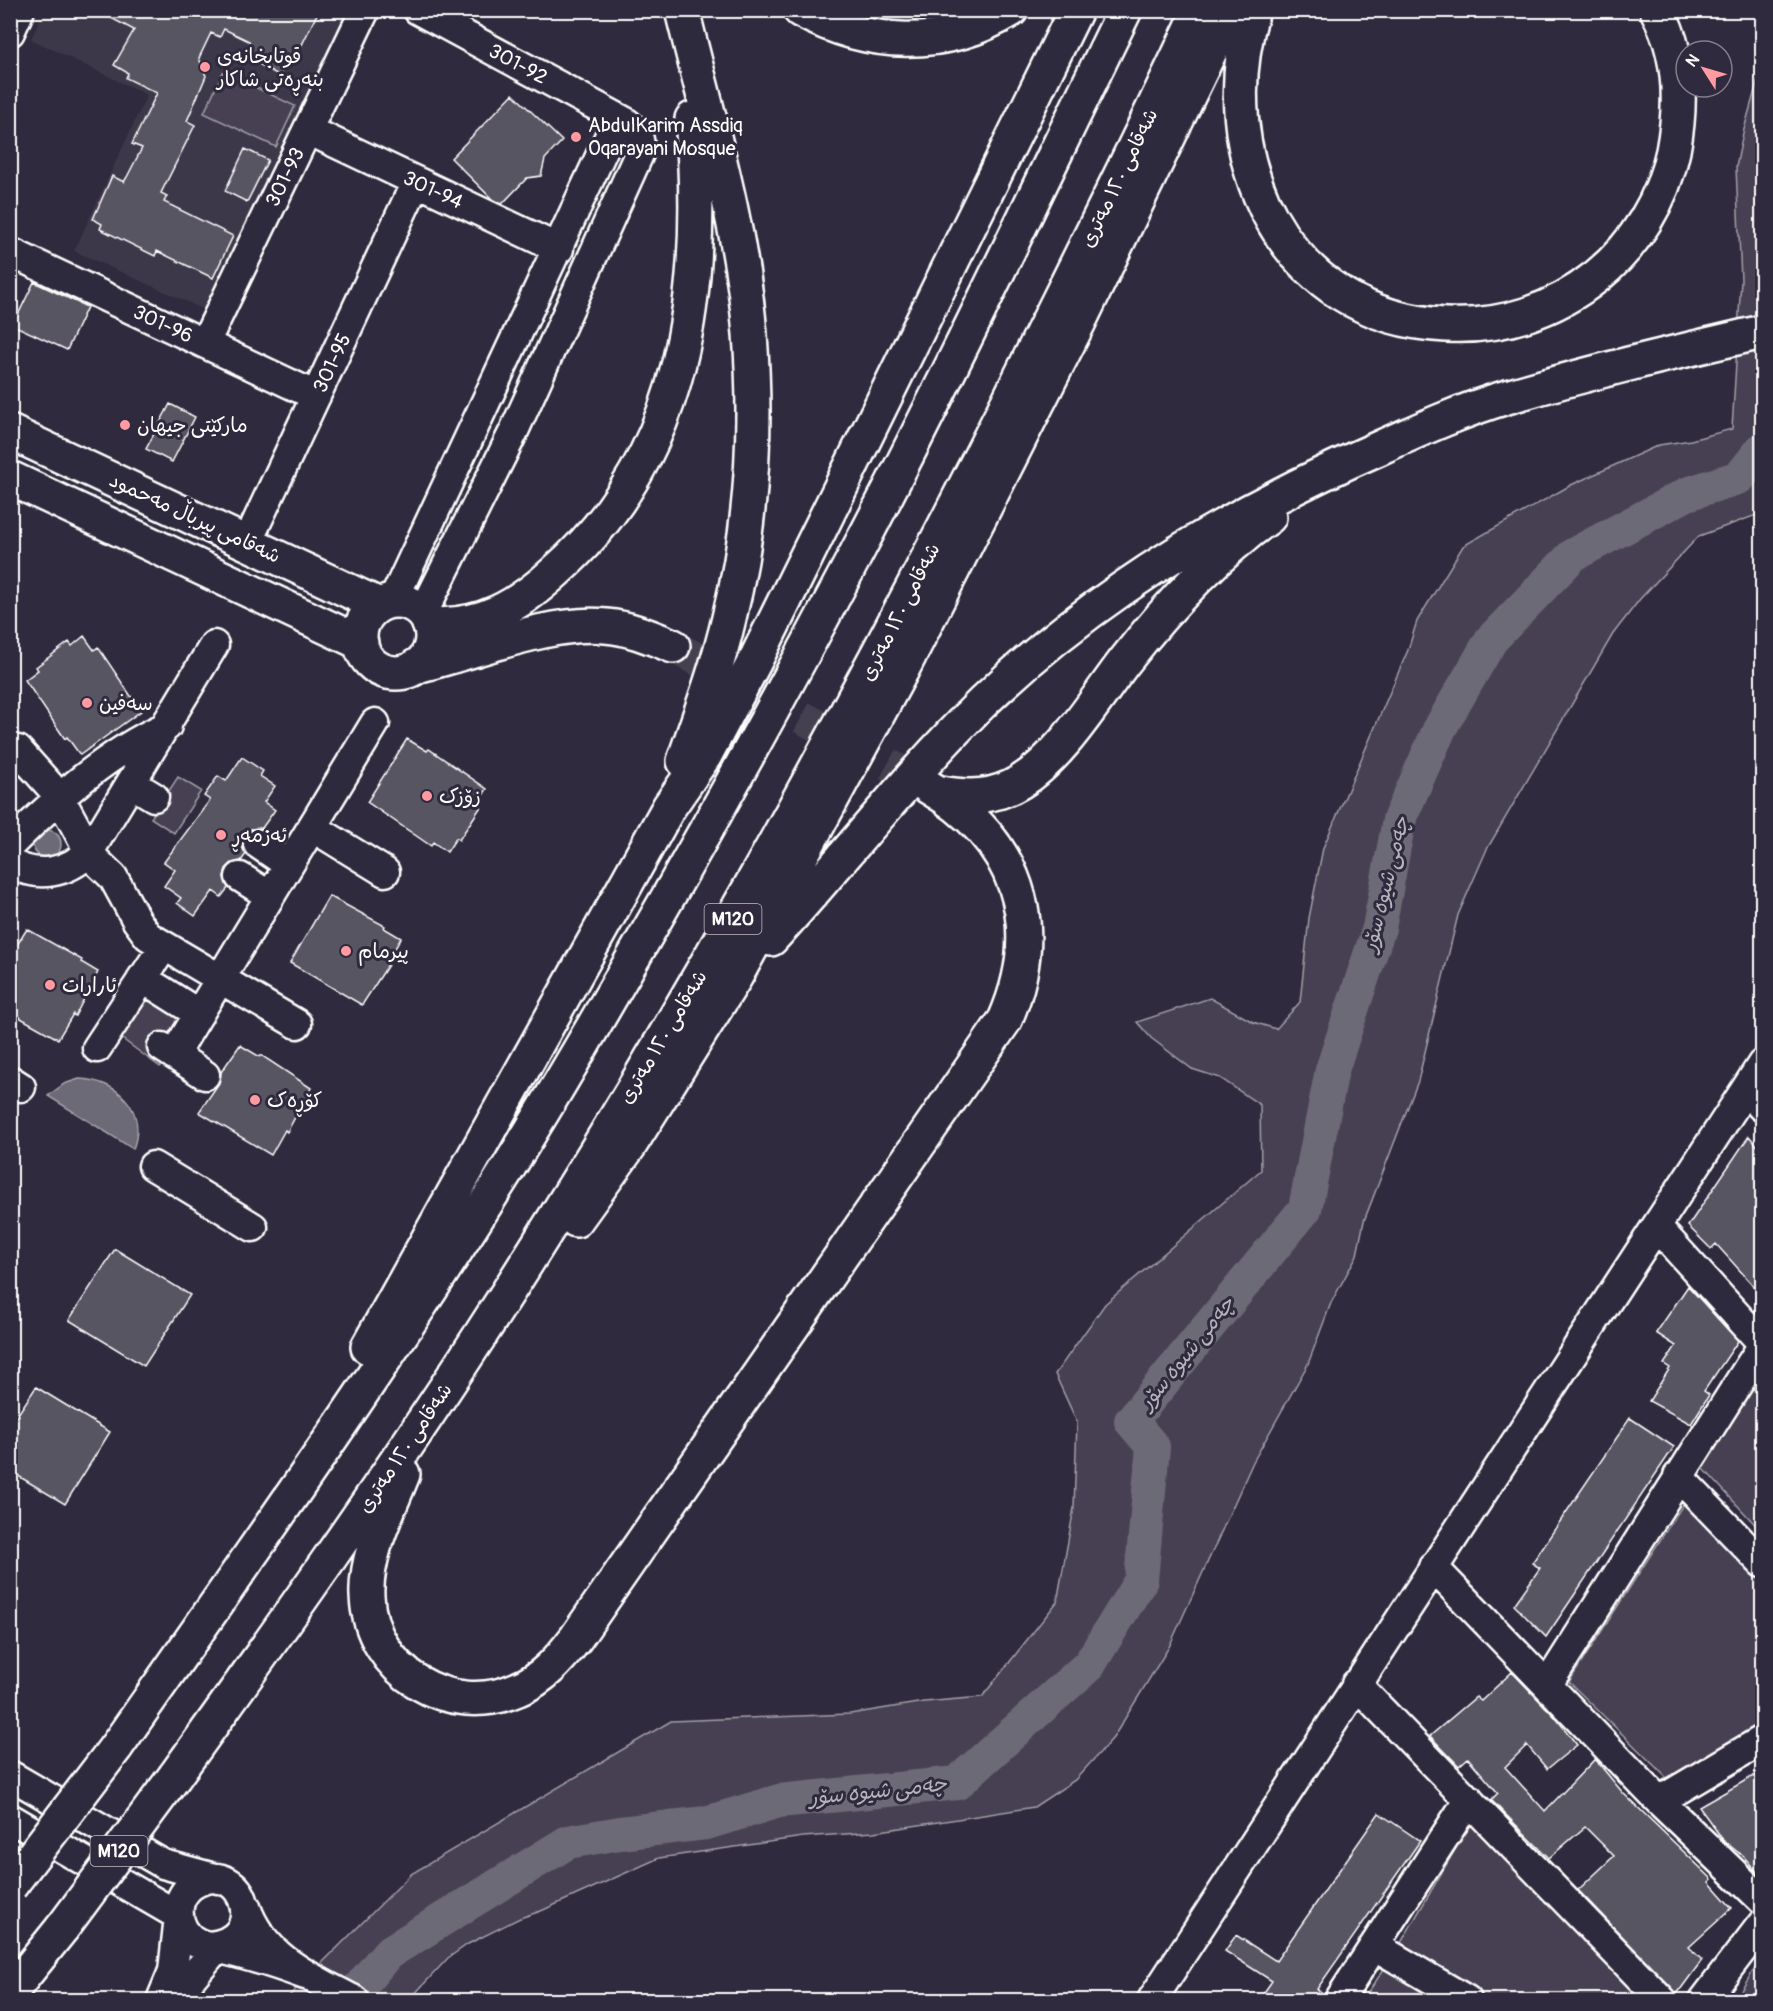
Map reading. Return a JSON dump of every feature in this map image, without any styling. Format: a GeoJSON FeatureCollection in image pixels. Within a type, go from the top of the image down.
{"type":"FeatureCollection","features":[{"type":"Feature","properties":{"kind":"main road"},"geometry":{"type":"LineString","coordinates":[[426,618],[452,625],[484,619],[507,608],[552,576],[582,546],[620,500],[660,425],[683,347],[692,299],[696,239],[690,95],[677,10]]}},
{"type":"Feature","properties":{"kind":"main road"},"geometry":{"type":"LineString","coordinates":[[669,807],[729,618],[745,530],[753,407],[750,333],[740,263],[682,10]]}},
{"type":"Feature","properties":{"kind":"main road"},"geometry":{"type":"LineString","coordinates":[[800,10],[854,34],[911,41],[965,31],[1011,10]]}},
{"type":"Feature","properties":{"kind":"main road"},"geometry":{"type":"LineString","coordinates":[[253,1552],[669,807],[705,755],[755,661],[1076,10]]}},
{"type":"Feature","properties":{"kind":"main road"},"geometry":{"type":"LineString","coordinates":[[10,1886],[116,1747],[253,1552],[428,1292],[557,1088],[725,798],[858,550],[1125,10]]}},
{"type":"Feature","properties":{"kind":"main road","name":"شەقامی ١٢٠ مەتری"},"geometry":{"type":"LineString","coordinates":[[10,1993],[63,1927],[175,1776],[302,1599],[425,1420],[483,1332],[659,1045],[757,878],[854,701],[1076,266],[1200,10]]}},
{"type":"Feature","properties":{"kind":"main road"},"geometry":{"type":"LineString","coordinates":[[483,1332],[562,1242],[630,1145],[736,976],[902,670],[1073,333],[1230,10]]}},
{"type":"Feature","properties":{"kind":"main road"},"geometry":{"type":"LineString","coordinates":[[1253,10],[1244,40],[1239,91],[1243,143],[1257,190],[1280,236],[1301,261],[1325,283],[1354,301],[1385,315],[1411,321],[1463,326],[1516,319],[1563,299],[1604,270],[1637,234],[1661,190],[1670,167],[1677,116],[1679,90],[1675,62],[1657,10]]}},
{"type":"Feature","properties":{"kind":"main road"},"geometry":{"type":"LineString","coordinates":[[736,976],[923,765],[984,702],[1067,629],[1156,564],[1251,508],[1418,430],[1504,398],[1762,332]]}},
{"type":"Feature","properties":{"kind":"main road","name":"شەقامی پیرباڵ مەحمود"},"geometry":{"type":"LineString","coordinates":[[10,432],[247,543],[386,603],[410,604],[426,618]]}},
{"type":"Feature","properties":{"kind":"main road"},"geometry":{"type":"LineString","coordinates":[[425,1420],[370,1563],[366,1593],[371,1622],[391,1659],[423,1686],[464,1698],[506,1694],[543,1674],[576,1638],[1005,1020],[1013,1001],[1023,962],[1024,921],[1015,882],[1008,865],[989,835],[963,810],[934,790],[984,797],[1020,782],[1036,770],[1057,749],[1137,646],[1195,581],[1259,524],[1350,460]]}},
{"type":"Feature","properties":{"kind":"main road"},"geometry":{"type":"LineString","coordinates":[[10,478],[361,644]]}},
{"type":"Feature","properties":{"kind":"main road"},"geometry":{"type":"LineString","coordinates":[[386,603],[364,621],[361,644],[370,662],[388,672],[408,671],[416,666],[548,631],[585,626],[622,628],[673,646]]}},
{"type":"Feature","properties":{"kind":"main road"},"geometry":{"type":"LineString","coordinates":[[416,666],[429,650],[432,633],[426,618]]}},
{"type":"Feature","properties":{"kind":"street"},"geometry":{"type":"LineString","coordinates":[[10,32],[20,10]]}},
{"type":"Feature","properties":{"kind":"street","name":"301-93"},"geometry":{"type":"LineString","coordinates":[[205,344],[365,10]]}},
{"type":"Feature","properties":{"kind":"street","name":"301-92"},"geometry":{"type":"LineString","coordinates":[[418,10],[618,118],[635,130],[641,144],[639,154],[514,431],[426,618]]}},
{"type":"Feature","properties":{"kind":"street"},"geometry":{"type":"LineString","coordinates":[[386,603],[559,249],[618,118]]}},
{"type":"Feature","properties":{"kind":"street","name":"301-94"},"geometry":{"type":"LineString","coordinates":[[308,130],[559,249]]}},
{"type":"Feature","properties":{"kind":"street","name":"301-95"},"geometry":{"type":"LineString","coordinates":[[247,543],[416,182]]}},
{"type":"Feature","properties":{"kind":"street","name":"301-96"},"geometry":{"type":"LineString","coordinates":[[10,252],[316,396]]}},
{"type":"Feature","properties":{"kind":"street"},"geometry":{"type":"LineString","coordinates":[[10,863],[35,872],[59,871],[69,868],[89,852],[142,790],[167,726],[214,645]]}},
{"type":"Feature","properties":{"kind":"street"},"geometry":{"type":"LineString","coordinates":[[205,1075],[168,1051],[199,1014],[375,723]]}},
{"type":"Feature","properties":{"kind":"street"},"geometry":{"type":"LineString","coordinates":[[10,845],[60,798],[93,762],[118,744],[167,726]]}},
{"type":"Feature","properties":{"kind":"street"},"geometry":{"type":"LineString","coordinates":[[18,750],[60,798],[89,852],[113,877],[141,928],[164,946],[221,977],[297,1024]]}},
{"type":"Feature","properties":{"kind":"street"},"geometry":{"type":"LineString","coordinates":[[312,827],[385,872]]}},
{"type":"Feature","properties":{"kind":"street"},"geometry":{"type":"LineString","coordinates":[[258,844],[289,865]]}},
{"type":"Feature","properties":{"kind":"street"},"geometry":{"type":"LineString","coordinates":[[240,877],[270,896]]}},
{"type":"Feature","properties":{"kind":"street"},"geometry":{"type":"LineString","coordinates":[[97,1048],[164,946]]}},
{"type":"Feature","properties":{"kind":"street"},"geometry":{"type":"LineString","coordinates":[[142,978],[199,1014]]}},
{"type":"Feature","properties":{"kind":"street"},"geometry":{"type":"LineString","coordinates":[[1152,2001],[1356,1684],[1657,1227],[1754,1099],[1762,1064]]}},
{"type":"Feature","properties":{"kind":"street"},"geometry":{"type":"LineString","coordinates":[[153,1166],[253,1227]]}},
{"type":"Feature","properties":{"kind":"street"},"geometry":{"type":"LineString","coordinates":[[1548,1684],[1762,1344],[1657,1227]]}},
{"type":"Feature","properties":{"kind":"street"},"geometry":{"type":"LineString","coordinates":[[1678,1476],[1762,1563]]}},
{"type":"Feature","properties":{"kind":"street"},"geometry":{"type":"LineString","coordinates":[[1433,1568],[1659,1801],[1762,1900]]}},
{"type":"Feature","properties":{"kind":"street"},"geometry":{"type":"LineString","coordinates":[[1356,1684],[1662,2001]]}},
{"type":"Feature","properties":{"kind":"street"},"geometry":{"type":"LineString","coordinates":[[1659,1801],[1762,1740]]}},
{"type":"Feature","properties":{"kind":"street"},"geometry":{"type":"LineString","coordinates":[[10,1775],[163,1864],[220,1879],[237,1889],[269,1955]]}},
{"type":"Feature","properties":{"kind":"street"},"geometry":{"type":"LineString","coordinates":[[1339,2001],[1468,1799]]}},
{"type":"Feature","properties":{"kind":"street"},"geometry":{"type":"LineString","coordinates":[[10,1818],[179,1916],[181,1925],[192,1939],[215,1946],[269,1955],[354,2001]]}},
{"type":"Feature","properties":{"kind":"street"},"geometry":{"type":"LineString","coordinates":[[160,2001],[173,1971],[182,1898],[187,1890],[202,1880],[220,1879]]}},
{"type":"Feature","properties":{"kind":"street"},"geometry":{"type":"LineString","coordinates":[[173,2001],[215,1946],[229,1941],[242,1927],[246,1907]]}},
{"type":"Feature","properties":{"kind":"street"},"geometry":{"type":"LineString","coordinates":[[1704,2001],[1762,1924]]}},
{"type":"Feature","properties":{"kind":"street"},"geometry":{"type":"LineString","coordinates":[[1375,1946],[1467,2001]]}},
{"type":"Feature","properties":{"kind":"shaded area"},"geometry":{"type":"Polygon","coordinates":[[[44,11],[346,11],[205,310],[74,251],[147,95],[31,39],[44,11]]]}},
{"type":"Feature","properties":{"kind":"shaded area"},"geometry":{"type":"Polygon","coordinates":[[[1762,65],[1762,513],[1699,536],[1640,599],[1613,634],[1487,849],[1458,915],[1418,1081],[1364,1221],[1357,1255],[1331,1303],[1308,1364],[1253,1462],[1169,1647],[1113,1738],[1075,1780],[1034,1807],[874,1832],[803,1837],[659,1858],[541,1911],[520,1918],[468,1944],[448,1958],[409,2000],[285,2000],[411,1874],[671,1721],[850,1714],[924,1702],[982,1697],[1057,1602],[1074,1508],[1077,1422],[1055,1374],[1105,1304],[1261,1170],[1260,1105],[1220,1078],[1192,1069],[1151,1038],[1137,1022],[1210,998],[1253,1022],[1276,1029],[1300,1002],[1309,918],[1323,848],[1408,650],[1417,621],[1463,546],[1571,485],[1659,445],[1691,440],[1732,429],[1741,280],[1736,167],[1762,65]]]}},
{"type":"Feature","properties":{"kind":"shaded area"},"geometry":{"type":"Polygon","coordinates":[[[223,72],[295,106],[276,147],[204,113],[223,72]]]}},
{"type":"Feature","properties":{"kind":"shaded area"},"geometry":{"type":"Polygon","coordinates":[[[178,777],[201,791],[174,833],[151,818],[178,777]]]}},
{"type":"Feature","properties":{"kind":"shaded area"},"geometry":{"type":"Polygon","coordinates":[[[47,830],[57,834],[61,844],[57,854],[47,858],[37,854],[33,844],[37,834],[47,830]]]}},
{"type":"Feature","properties":{"kind":"shaded area"},"geometry":{"type":"Polygon","coordinates":[[[144,983],[195,1014],[160,1067],[117,1035],[144,983]]]}},
{"type":"Feature","properties":{"kind":"shaded area"},"geometry":{"type":"Polygon","coordinates":[[[79,1079],[106,1085],[126,1099],[133,1110],[136,1121],[137,1135],[133,1149],[48,1096],[64,1084],[79,1079]]]}},
{"type":"Feature","properties":{"kind":"shaded area"},"geometry":{"type":"Polygon","coordinates":[[[1762,1375],[1762,1532],[1702,1467],[1762,1375]]]}},
{"type":"Feature","properties":{"kind":"shaded area"},"geometry":{"type":"Polygon","coordinates":[[[1684,1503],[1762,1582],[1762,1724],[1669,1780],[1569,1682],[1684,1503]]]}},
{"type":"Feature","properties":{"kind":"shaded area"},"geometry":{"type":"Polygon","coordinates":[[[1474,1817],[1661,2000],[1483,2000],[1399,1946],[1474,1817]]]}},
{"type":"Feature","properties":{"kind":"shaded area"},"geometry":{"type":"Polygon","coordinates":[[[1762,1957],[1762,2000],[1735,2000],[1762,1957]]]}},
{"type":"Feature","properties":{"kind":"shaded area"},"geometry":{"type":"Polygon","coordinates":[[[1386,1966],[1444,2000],[1363,2000],[1386,1966]]]}},
{"type":"Feature","properties":{"kind":"building"},"geometry":{"type":"Polygon","coordinates":[[[96,10],[319,10],[292,65],[287,62],[280,76],[255,62],[249,41],[224,29],[220,37],[211,33],[199,58],[206,76],[187,121],[195,125],[161,193],[167,196],[164,202],[233,236],[213,278],[157,251],[155,256],[100,229],[102,224],[93,219],[112,176],[124,182],[142,148],[132,144],[157,93],[126,78],[128,73],[114,65],[134,30],[96,10]]]}},
{"type":"Feature","properties":{"kind":"building"},"geometry":{"type":"Polygon","coordinates":[[[513,94],[562,141],[545,159],[541,176],[527,178],[502,204],[493,200],[451,158],[513,94]]]}},
{"type":"Feature","properties":{"kind":"building"},"geometry":{"type":"Polygon","coordinates":[[[245,149],[268,160],[247,202],[225,191],[245,149]]]}},
{"type":"Feature","properties":{"kind":"building"},"geometry":{"type":"Polygon","coordinates":[[[34,282],[87,307],[67,350],[13,325],[34,282]]]}},
{"type":"Feature","properties":{"kind":"building"},"geometry":{"type":"Polygon","coordinates":[[[170,404],[195,417],[172,462],[146,449],[170,404]]]}},
{"type":"Feature","properties":{"kind":"building","name":"سەفین"},"geometry":{"type":"Polygon","coordinates":[[[84,636],[94,650],[98,647],[141,711],[80,755],[67,737],[65,739],[25,680],[38,670],[36,667],[69,642],[72,646],[84,636]]]}},
{"type":"Feature","properties":{"kind":"building","name":"زۆزک"},"geometry":{"type":"Polygon","coordinates":[[[407,739],[427,751],[429,749],[487,789],[478,803],[482,805],[459,840],[456,838],[447,852],[433,842],[431,846],[367,802],[407,739]]]}},
{"type":"Feature","properties":{"kind":"building","name":"ئەزمەڕ"},"geometry":{"type":"Polygon","coordinates":[[[242,757],[263,771],[260,776],[275,786],[264,802],[275,810],[262,828],[251,829],[245,834],[242,843],[246,854],[241,861],[232,863],[226,869],[224,877],[228,888],[221,897],[213,891],[195,916],[177,903],[181,898],[164,886],[175,870],[164,862],[210,800],[204,796],[218,776],[226,781],[242,757]]]}},
{"type":"Feature","properties":{"kind":"building","name":"پیرمام"},"geometry":{"type":"Polygon","coordinates":[[[329,896],[385,926],[384,928],[401,938],[386,964],[388,965],[362,1005],[290,963],[329,896]]]}},
{"type":"Feature","properties":{"kind":"building","name":"ئارارات"},"geometry":{"type":"Polygon","coordinates":[[[27,929],[82,960],[81,962],[98,972],[75,1016],[73,1014],[58,1039],[10,1012],[10,956],[27,929]]]}},
{"type":"Feature","properties":{"kind":"building","name":"کۆڕەک"},"geometry":{"type":"Polygon","coordinates":[[[240,1045],[260,1057],[261,1055],[311,1088],[287,1132],[285,1130],[271,1155],[199,1112],[219,1083],[221,1072],[240,1045]]]}},
{"type":"Feature","properties":{"kind":"building"},"geometry":{"type":"Polygon","coordinates":[[[1749,1136],[1762,1151],[1762,1295],[1716,1244],[1711,1249],[1688,1226],[1749,1136]]]}},
{"type":"Feature","properties":{"kind":"building"},"geometry":{"type":"Polygon","coordinates":[[[115,1249],[190,1295],[144,1366],[69,1320],[115,1249]]]}},
{"type":"Feature","properties":{"kind":"building"},"geometry":{"type":"Polygon","coordinates":[[[1688,1286],[1738,1341],[1704,1391],[1709,1395],[1691,1424],[1649,1401],[1670,1368],[1664,1364],[1676,1346],[1656,1333],[1688,1286]]]}},
{"type":"Feature","properties":{"kind":"building"},"geometry":{"type":"Polygon","coordinates":[[[36,1387],[110,1432],[65,1504],[10,1471],[10,1426],[36,1387]]]}},
{"type":"Feature","properties":{"kind":"building"},"geometry":{"type":"Polygon","coordinates":[[[1630,1418],[1674,1447],[1546,1637],[1514,1605],[1540,1568],[1532,1563],[1630,1418]]]}},
{"type":"Feature","properties":{"kind":"building"},"geometry":{"type":"Polygon","coordinates":[[[1512,1672],[1556,1718],[1577,1745],[1547,1769],[1527,1745],[1505,1767],[1545,1811],[1595,1759],[1623,1793],[1712,1879],[1709,1882],[1732,1908],[1689,1947],[1702,1960],[1677,1994],[1578,1890],[1614,1856],[1585,1827],[1549,1858],[1491,1800],[1498,1793],[1468,1758],[1459,1766],[1430,1736],[1476,1697],[1481,1701],[1512,1672]]]}},
{"type":"Feature","properties":{"kind":"building"},"geometry":{"type":"Polygon","coordinates":[[[1762,1771],[1762,1878],[1744,1857],[1724,1841],[1699,1807],[1762,1771]]]}},
{"type":"Feature","properties":{"kind":"building"},"geometry":{"type":"Polygon","coordinates":[[[1379,1813],[1420,1841],[1317,1989],[1324,1994],[1323,2001],[1258,2001],[1272,1981],[1225,1951],[1236,1935],[1276,1961],[1379,1813]]]}},
{"type":"Feature","properties":{"kind":"waterway","name":"چەمی شیوە سۆر"},"geometry":{"type":"LineString","coordinates":[[349,2000],[388,1953],[568,1842],[620,1833],[706,1823],[779,1801],[957,1783],[1089,1665],[1141,1580],[1153,1447],[1131,1421],[1305,1209],[1332,1070],[1379,928],[1399,820],[1440,728],[1491,640],[1573,555],[1687,494],[1740,477],[1762,449]]}},
{"type":"Feature","properties":{"kind":"tunnel"},"geometry":{"type":"LineString","coordinates":[[673,646],[927,786]]}},
{"type":"Feature","properties":{"kind":"place","name":"قوتابخانەی بنەڕەتی شاکار"},"geometry":{"type":"Point","coordinates":[205,67]}},
{"type":"Feature","properties":{"kind":"place","name":"AbdulKarim Assdiq Oqarayani Mosque"},"geometry":{"type":"Point","coordinates":[576,137]}},
{"type":"Feature","properties":{"kind":"place","name":"مارکێتی جیهان"},"geometry":{"type":"Point","coordinates":[125,425]}},
{"type":"Feature","properties":{"kind":"place","name":"سەفین"},"geometry":{"type":"Point","coordinates":[87,703]}},
{"type":"Feature","properties":{"kind":"place","name":"زۆزک"},"geometry":{"type":"Point","coordinates":[427,796]}},
{"type":"Feature","properties":{"kind":"place","name":"ئەزمەڕ"},"geometry":{"type":"Point","coordinates":[221,835]}},
{"type":"Feature","properties":{"kind":"place","name":"پیرمام"},"geometry":{"type":"Point","coordinates":[346,951]}},
{"type":"Feature","properties":{"kind":"place","name":"ئارارات"},"geometry":{"type":"Point","coordinates":[50,985]}},
{"type":"Feature","properties":{"kind":"place","name":"کۆڕەک"},"geometry":{"type":"Point","coordinates":[255,1100]}}]}
